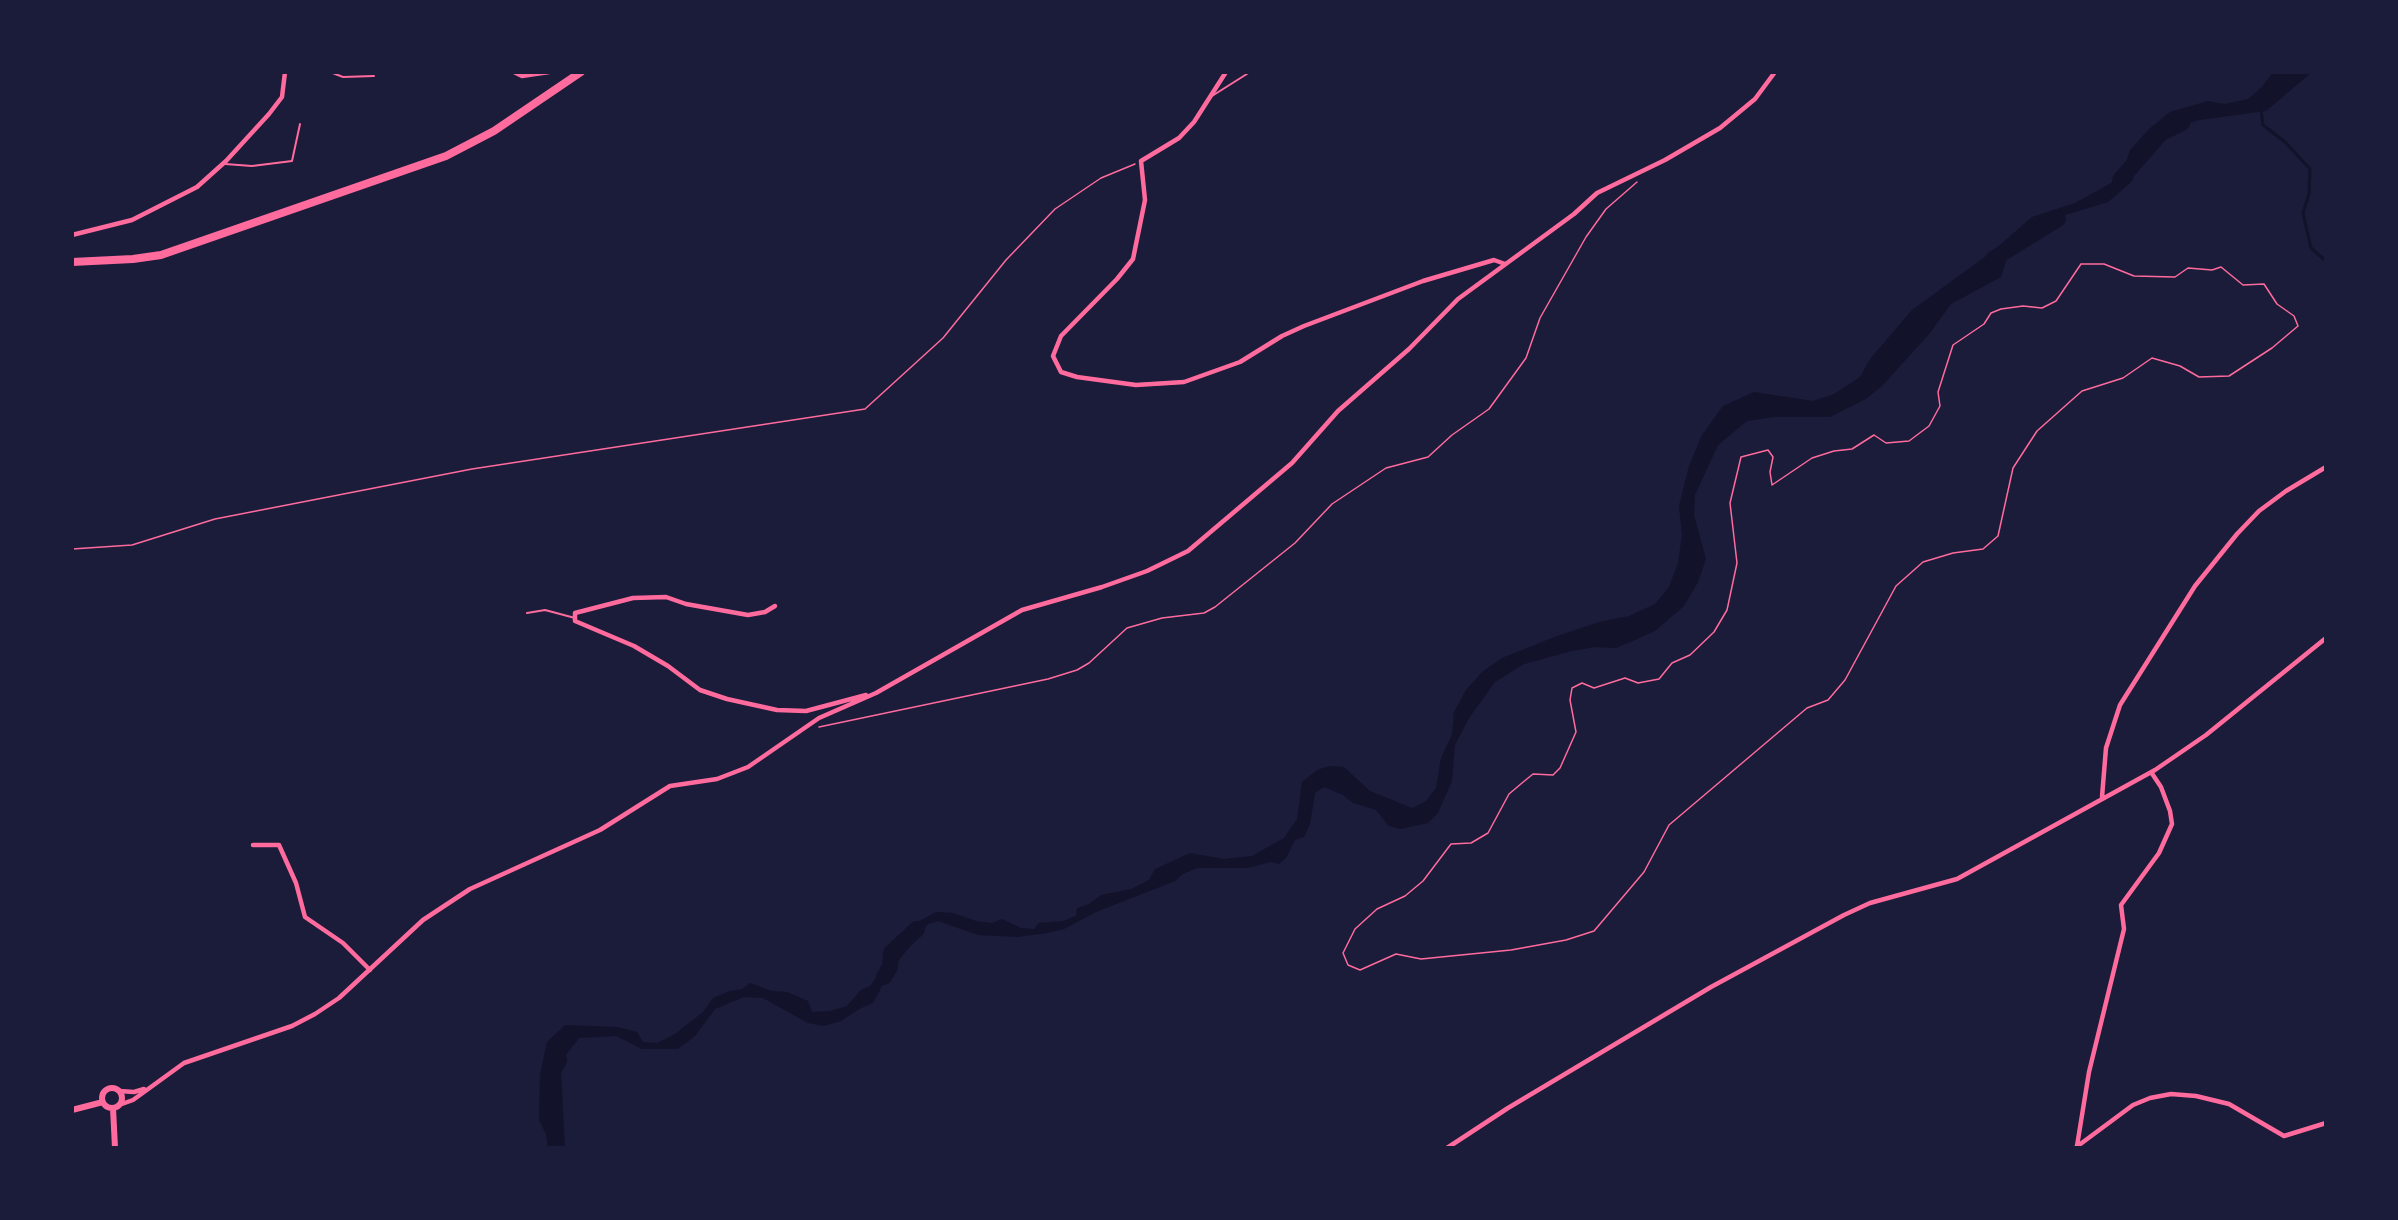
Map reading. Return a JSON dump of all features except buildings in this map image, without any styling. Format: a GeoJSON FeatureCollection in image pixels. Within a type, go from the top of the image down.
{"type":"FeatureCollection","features":[{"type":"Feature","properties":{"kind":"main road"},"geometry":{"type":"LineString","coordinates":[[72,262],[161,255],[446,156],[494,131],[581,72]]}},
{"type":"Feature","properties":{"kind":"street"},"geometry":{"type":"LineString","coordinates":[[72,236],[132,220],[197,187],[222,164],[282,96],[285,72]]}},
{"type":"Feature","properties":{"kind":"street"},"geometry":{"type":"LineString","coordinates":[[514,72],[522,76],[549,72]]}},
{"type":"Feature","properties":{"kind":"street"},"geometry":{"type":"LineString","coordinates":[[1226,72],[1194,122],[1179,138],[1141,161],[1145,200],[1133,259],[1123,273],[1078,317],[1057,343],[1054,362],[1060,371],[1066,375],[1136,385],[1184,382],[1240,362],[1293,331],[1423,281],[1494,260],[1505,264]]}},
{"type":"Feature","properties":{"kind":"street"},"geometry":{"type":"LineString","coordinates":[[72,1110],[103,1102],[116,1107],[133,1100],[184,1063],[300,1022],[339,998],[423,920],[471,889],[600,830],[670,786],[723,778],[748,767],[824,716],[876,693],[914,672],[935,657],[1022,610],[1147,571],[1197,544],[1292,463],[1338,411],[1409,349],[1453,303],[1574,214],[1597,193],[1641,172],[1720,128],[1755,99],[1775,72]]}},
{"type":"Feature","properties":{"kind":"street"},"geometry":{"type":"LineString","coordinates":[[2102,797],[2106,748],[2120,705],[2195,586],[2237,534],[2259,511],[2286,490],[2326,467]]}},
{"type":"Feature","properties":{"kind":"street"},"geometry":{"type":"LineString","coordinates":[[776,606],[765,612],[748,615],[686,604],[666,597],[633,598],[576,613],[575,621],[634,646],[668,666],[700,690],[727,699],[777,710],[806,711],[876,693]]}},
{"type":"Feature","properties":{"kind":"street"},"geometry":{"type":"LineString","coordinates":[[1447,1148],[1508,1108],[1711,987],[1844,915],[1870,903],[1957,879],[2151,772],[2206,735],[2326,638]]}},
{"type":"Feature","properties":{"kind":"street"},"geometry":{"type":"LineString","coordinates":[[2076,1147],[2090,1072],[2124,929],[2121,905],[2159,853],[2172,824],[2161,787],[2151,772]]}},
{"type":"Feature","properties":{"kind":"street"},"geometry":{"type":"LineString","coordinates":[[253,845],[279,845],[297,883],[305,917],[343,943],[370,970]]}},
{"type":"Feature","properties":{"kind":"street"},"geometry":{"type":"LineString","coordinates":[[103,1102],[102,1095],[106,1089],[134,1092],[147,1088]]}},
{"type":"Feature","properties":{"kind":"street"},"geometry":{"type":"LineString","coordinates":[[116,1148],[114,1127],[116,1107],[122,1097],[119,1091]]}},
{"type":"Feature","properties":{"kind":"street"},"geometry":{"type":"LineString","coordinates":[[2076,1147],[2133,1105],[2150,1098],[2171,1094],[2196,1096],[2229,1104],[2284,1136],[2326,1123]]}},
{"type":"Feature","properties":{"kind":"lane"},"geometry":{"type":"LineString","coordinates":[[330,72],[343,77],[374,76]]}},
{"type":"Feature","properties":{"kind":"lane"},"geometry":{"type":"LineString","coordinates":[[1209,97],[1224,91],[1250,72]]}},
{"type":"Feature","properties":{"kind":"lane"},"geometry":{"type":"LineString","coordinates":[[222,164],[252,166],[292,161],[300,124]]}},
{"type":"Feature","properties":{"kind":"lane"},"geometry":{"type":"LineString","coordinates":[[526,613],[544,610],[575,618]]}},
{"type":"Feature","properties":{"kind":"path"},"geometry":{"type":"LineString","coordinates":[[72,549],[132,545],[215,519],[472,469],[865,409],[944,338],[1006,260],[1055,209],[1101,178],[1141,161]]}},
{"type":"Feature","properties":{"kind":"path"},"geometry":{"type":"LineString","coordinates":[[810,726],[816,728],[876,717],[1028,685],[1077,670],[1089,663],[1127,628],[1162,618],[1204,613],[1215,607],[1311,529],[1332,504],[1397,464],[1428,457],[1452,435],[1490,409],[1526,358],[1540,318],[1586,237],[1612,202],[1640,180],[1641,172]]}},
{"type":"Feature","properties":{"kind":"path"},"geometry":{"type":"LineString","coordinates":[[2081,264],[2104,264],[2134,276],[2175,277],[2188,268],[2212,270],[2221,267],[2243,285],[2264,284],[2277,304],[2294,316],[2298,326],[2272,348],[2229,376],[2199,376],[2180,366],[2152,358],[2123,378],[2082,391],[2037,431],[2013,468],[1998,536],[1983,549],[1953,553],[1923,562],[1896,586],[1845,680],[1828,700],[1807,708],[1669,825],[1644,872],[1594,931],[1566,940],[1511,950],[1421,959],[1396,954],[1360,970],[1348,965],[1343,953],[1355,929],[1377,909],[1405,896],[1423,881],[1451,844],[1471,843],[1488,833],[1509,794],[1533,774],[1553,775],[1560,768],[1576,732],[1570,700],[1572,688],[1582,683],[1594,688],[1625,678],[1638,683],[1659,679],[1672,663],[1689,656],[1714,632],[1727,610],[1737,563],[1730,503],[1741,457],[1768,450],[1773,457],[1770,472],[1772,485],[1812,458],[1834,451],[1851,449],[1874,435],[1886,443],[1909,441],[1929,426],[1940,406],[1938,392],[1953,345],[1984,324],[1990,313],[2023,306],[2042,308],[2056,301],[2081,264]]}},
{"type":"Feature","properties":{"kind":"shaded area"},"geometry":{"type":"Polygon","coordinates":[[[2273,72],[2312,72],[2266,111],[2199,120],[2161,133],[2134,166],[2133,180],[2121,191],[2108,202],[2065,215],[2045,231],[2038,231],[2010,248],[2001,277],[1951,304],[1930,333],[1882,386],[1866,399],[1830,417],[1774,417],[1747,421],[1718,445],[1695,495],[1694,515],[1706,559],[1698,582],[1684,606],[1655,631],[1616,648],[1596,647],[1572,651],[1524,664],[1495,682],[1469,718],[1455,745],[1452,781],[1438,813],[1428,823],[1400,829],[1389,826],[1376,810],[1353,803],[1343,795],[1324,787],[1315,793],[1310,824],[1304,837],[1295,840],[1286,858],[1279,864],[1271,862],[1248,868],[1197,868],[1183,874],[1175,881],[1096,912],[1064,929],[1048,933],[1017,937],[978,935],[938,921],[928,924],[890,971],[873,1003],[841,1021],[824,1026],[808,1023],[763,998],[744,997],[715,1009],[695,1036],[678,1049],[642,1049],[616,1036],[579,1038],[562,1060],[552,1084],[557,1148],[548,1148],[546,1134],[539,1120],[540,1075],[547,1042],[565,1025],[618,1027],[637,1032],[643,1042],[657,1043],[675,1034],[703,1012],[713,998],[742,989],[750,983],[772,991],[787,992],[808,1001],[812,1012],[830,1011],[847,1006],[861,990],[870,986],[914,924],[936,912],[953,913],[976,921],[992,923],[1002,919],[1021,928],[1034,929],[1039,923],[1063,921],[1076,916],[1077,908],[1089,904],[1101,895],[1131,889],[1149,880],[1155,869],[1190,853],[1224,859],[1252,856],[1284,838],[1297,819],[1302,782],[1317,770],[1329,766],[1344,767],[1370,791],[1412,808],[1426,801],[1436,788],[1441,758],[1452,735],[1454,712],[1466,690],[1482,672],[1502,658],[1557,636],[1599,622],[1629,616],[1655,604],[1669,587],[1678,563],[1682,535],[1679,506],[1689,466],[1702,435],[1723,406],[1754,392],[1813,401],[1834,394],[1860,377],[1870,359],[1912,310],[1993,251],[2032,217],[2075,203],[2111,183],[2123,172],[2130,150],[2149,129],[2170,112],[2208,101],[2225,104],[2248,99],[2262,87],[2273,72]]]}},
{"type":"Feature","properties":{"kind":"waterway"},"geometry":{"type":"LineString","coordinates":[[2261,110],[2263,125],[2285,142],[2310,169],[2309,194],[2303,213],[2311,248],[2326,261]]}},
{"type":"Feature","properties":{"kind":"waterway"},"geometry":{"type":"LineString","coordinates":[[2120,180],[2161,133],[2182,123]]}},
{"type":"Feature","properties":{"kind":"waterway"},"geometry":{"type":"LineString","coordinates":[[1993,259],[2058,219]]}},
{"type":"Feature","properties":{"kind":"waterway"},"geometry":{"type":"LineString","coordinates":[[884,977],[890,967],[891,953],[917,929]]}},
{"type":"Feature","properties":{"kind":"waterway"},"geometry":{"type":"LineString","coordinates":[[557,1148],[553,1071],[559,1060]]}}]}
